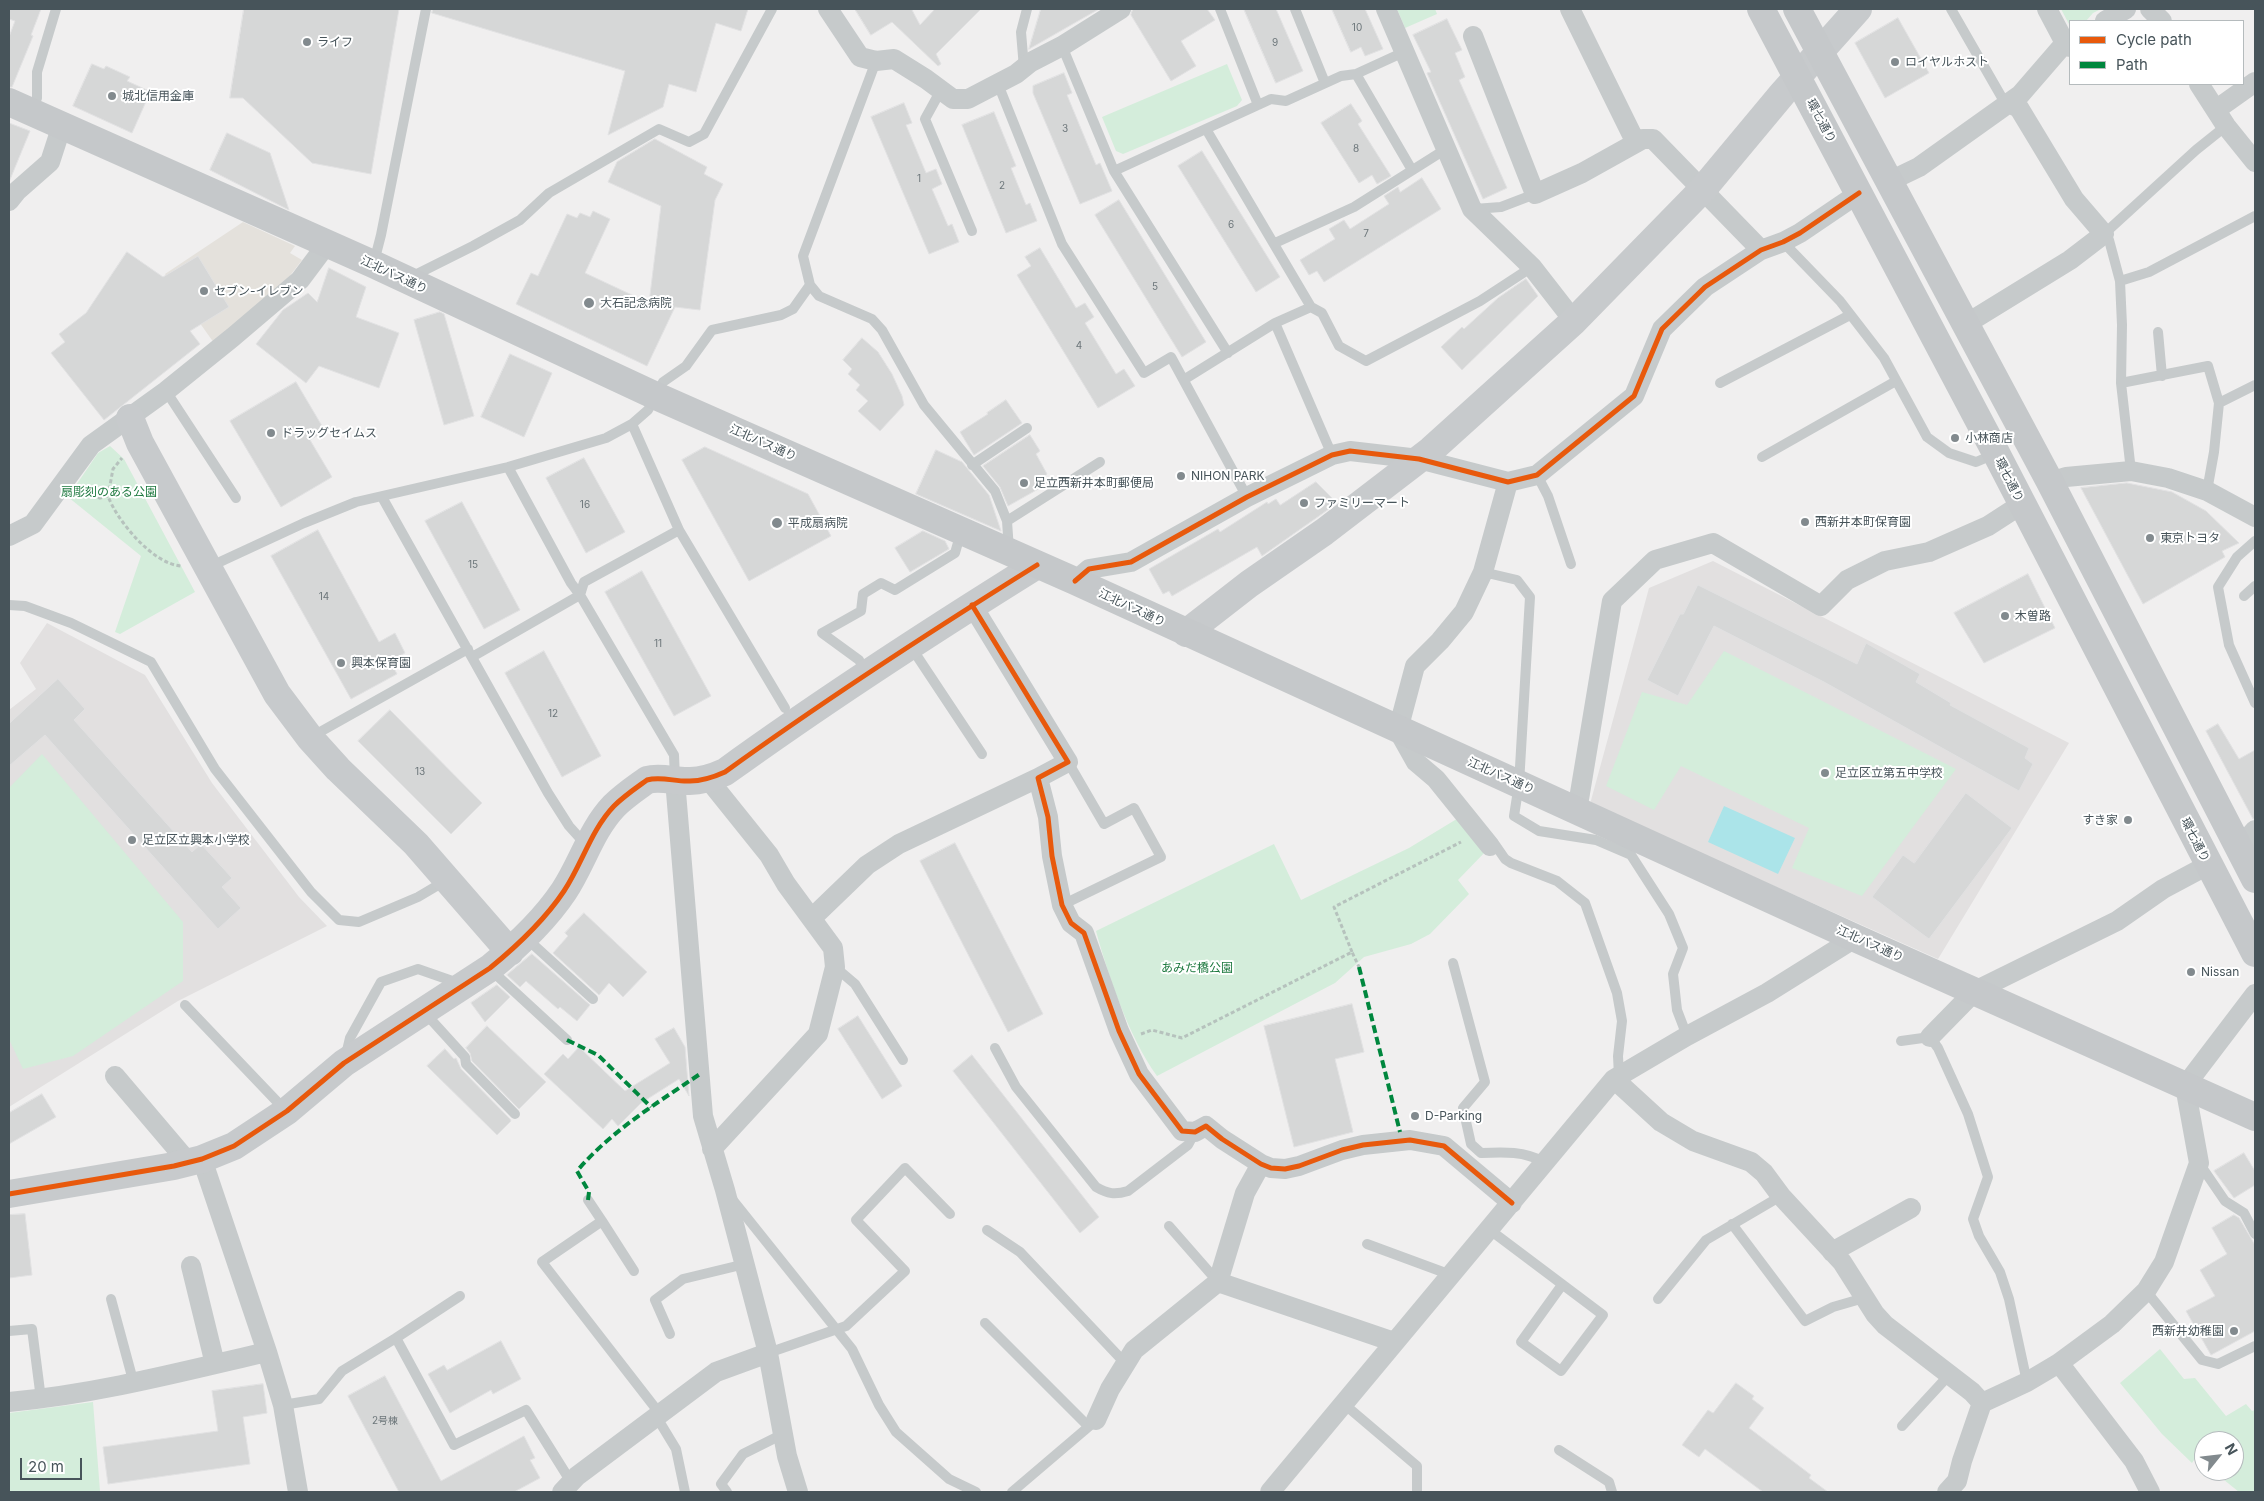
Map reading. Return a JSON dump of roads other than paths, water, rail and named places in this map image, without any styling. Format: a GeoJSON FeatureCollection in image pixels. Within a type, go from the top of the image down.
{"type":"FeatureCollection","features":[{"type":"Feature","properties":{"kind":"main road","name":"環七通り"},"geometry":{"type":"LineString","coordinates":[[1761,9],[1996,453],[2255,953]]}},
{"type":"Feature","properties":{"kind":"main road"},"geometry":{"type":"LineString","coordinates":[[1797,9],[2050,482],[2247,839],[2255,879]]}},
{"type":"Feature","properties":{"kind":"main road","name":"江北バス通り"},"geometry":{"type":"LineString","coordinates":[[20,107],[373,264],[656,396],[1075,581],[1855,938],[2255,1117]]}},
{"type":"Feature","properties":{"kind":"street"},"geometry":{"type":"LineString","coordinates":[[828,9],[860,57],[876,61],[894,59],[953,99],[968,99],[998,84],[1031,62],[1062,46],[1121,9]]}},
{"type":"Feature","properties":{"kind":"street"},"geometry":{"type":"LineString","coordinates":[[1386,9],[1472,209],[1532,267],[1574,321]]}},
{"type":"Feature","properties":{"kind":"street"},"geometry":{"type":"LineString","coordinates":[[1570,9],[1636,143]]}},
{"type":"Feature","properties":{"kind":"street"},"geometry":{"type":"LineString","coordinates":[[1186,633],[1249,584],[1324,532],[1419,459],[1453,431],[1574,321],[1703,189],[1797,76],[1858,9]]}},
{"type":"Feature","properties":{"kind":"street"},"geometry":{"type":"LineString","coordinates":[[1890,181],[1919,167],[2020,95],[2068,45],[2047,9]]}},
{"type":"Feature","properties":{"kind":"street"},"geometry":{"type":"LineString","coordinates":[[2107,20],[2126,9]]}},
{"type":"Feature","properties":{"kind":"street"},"geometry":{"type":"LineString","coordinates":[[2150,9],[2161,20]]}},
{"type":"Feature","properties":{"kind":"street"},"geometry":{"type":"LineString","coordinates":[[1473,36],[1535,194],[1582,173],[1643,139],[1653,139],[1761,250]]}},
{"type":"Feature","properties":{"kind":"street"},"geometry":{"type":"LineString","coordinates":[[2222,118],[2255,82]]}},
{"type":"Feature","properties":{"kind":"street"},"geometry":{"type":"LineString","coordinates":[[2200,85],[2255,162]]}},
{"type":"Feature","properties":{"kind":"street"},"geometry":{"type":"LineString","coordinates":[[1966,324],[2070,260],[2104,234],[2074,199],[2019,108],[2008,103]]}},
{"type":"Feature","properties":{"kind":"street"},"geometry":{"type":"LineString","coordinates":[[9,202],[17,191],[50,162],[62,125]]}},
{"type":"Feature","properties":{"kind":"street"},"geometry":{"type":"LineString","coordinates":[[1075,581],[1089,569],[1131,562],[1247,497],[1332,455],[1350,451],[1419,459],[1508,482],[1538,475],[1634,396],[1662,328],[1705,286],[1761,250],[1783,242],[1859,193]]}},
{"type":"Feature","properties":{"kind":"street"},"geometry":{"type":"LineString","coordinates":[[9,536],[33,524],[91,445],[166,391],[300,280],[327,244]]}},
{"type":"Feature","properties":{"kind":"street"},"geometry":{"type":"LineString","coordinates":[[130,418],[197,567],[277,694],[310,738],[338,769],[416,844],[448,879],[508,953]]}},
{"type":"Feature","properties":{"kind":"street"},"geometry":{"type":"LineString","coordinates":[[2050,482],[2066,477],[2131,471],[2168,478],[2207,491],[2255,517]]}},
{"type":"Feature","properties":{"kind":"street"},"geometry":{"type":"LineString","coordinates":[[1484,839],[1436,779],[1416,762],[1398,730],[1415,666],[1440,641],[1464,612],[1483,572],[1508,482]]}},
{"type":"Feature","properties":{"kind":"street"},"geometry":{"type":"LineString","coordinates":[[1577,811],[1612,601],[1655,560],[1713,543],[1821,606],[1847,580],[1885,561],[1929,552],[1988,526],[2022,504]]}},
{"type":"Feature","properties":{"kind":"street"},"geometry":{"type":"LineString","coordinates":[[9,1194],[195,1161],[234,1146],[287,1111],[344,1063],[463,985],[508,953],[564,891],[587,847],[613,807],[622,798],[647,780],[653,778],[674,780],[708,779],[725,772],[867,673],[912,647],[972,605],[1037,565]]}},
{"type":"Feature","properties":{"kind":"street"},"geometry":{"type":"LineString","coordinates":[[812,918],[867,865],[899,844],[1068,762],[972,605]]}},
{"type":"Feature","properties":{"kind":"street"},"geometry":{"type":"LineString","coordinates":[[1038,778],[1048,817],[1052,856],[1062,905],[1071,924],[1084,933],[1119,1031],[1139,1074],[1182,1131],[1195,1132],[1206,1126],[1222,1139],[1261,1164],[1285,1169],[1314,1162],[1342,1150],[1363,1146],[1410,1140],[1444,1146],[1471,1157],[1512,1203]]}},
{"type":"Feature","properties":{"kind":"street"},"geometry":{"type":"LineString","coordinates":[[708,779],[769,855],[786,884],[833,948],[834,967],[818,1034],[712,1149]]}},
{"type":"Feature","properties":{"kind":"street"},"geometry":{"type":"LineString","coordinates":[[674,780],[703,1116],[725,1190],[768,1353],[783,1434],[798,1492]]}},
{"type":"Feature","properties":{"kind":"street"},"geometry":{"type":"LineString","coordinates":[[1930,1037],[1974,991],[2117,920],[2163,889],[2208,865]]}},
{"type":"Feature","properties":{"kind":"street"},"geometry":{"type":"LineString","coordinates":[[1270,1492],[1616,1077],[1767,993],[1855,938]]}},
{"type":"Feature","properties":{"kind":"street"},"geometry":{"type":"LineString","coordinates":[[1958,1489],[1962,1461],[1982,1403],[2027,1382],[2059,1363],[2112,1324],[2146,1290],[2164,1262],[2199,1163],[2185,1086],[2255,994]]}},
{"type":"Feature","properties":{"kind":"street"},"geometry":{"type":"LineString","coordinates":[[115,1076],[195,1161],[267,1352],[283,1405],[298,1492]]}},
{"type":"Feature","properties":{"kind":"street"},"geometry":{"type":"LineString","coordinates":[[1616,1077],[1662,1122],[1693,1140],[1751,1162],[1764,1173],[1781,1196],[1842,1262],[1864,1298],[1885,1325],[1950,1374],[1982,1403]]}},
{"type":"Feature","properties":{"kind":"street"},"geometry":{"type":"LineString","coordinates":[[1092,1423],[1134,1350],[1218,1282],[1245,1193],[1261,1164]]}},
{"type":"Feature","properties":{"kind":"street"},"geometry":{"type":"LineString","coordinates":[[1832,1252],[1911,1208]]}},
{"type":"Feature","properties":{"kind":"street"},"geometry":{"type":"LineString","coordinates":[[191,1266],[215,1364]]}},
{"type":"Feature","properties":{"kind":"street"},"geometry":{"type":"LineString","coordinates":[[1218,1282],[1394,1342]]}},
{"type":"Feature","properties":{"kind":"street"},"geometry":{"type":"LineString","coordinates":[[9,1402],[134,1384],[267,1352]]}},
{"type":"Feature","properties":{"kind":"street"},"geometry":{"type":"LineString","coordinates":[[567,1487],[716,1372],[768,1353]]}},
{"type":"Feature","properties":{"kind":"street"},"geometry":{"type":"LineString","coordinates":[[2059,1363],[2134,1461],[2150,1492]]}},
{"type":"Feature","properties":{"kind":"lane"},"geometry":{"type":"LineString","coordinates":[[20,107],[37,98],[36,72],[56,9]]}},
{"type":"Feature","properties":{"kind":"lane"},"geometry":{"type":"LineString","coordinates":[[373,264],[381,235],[426,9]]}},
{"type":"Feature","properties":{"kind":"lane"},"geometry":{"type":"LineString","coordinates":[[405,280],[520,220],[549,193],[659,129],[689,142],[704,134],[772,9]]}},
{"type":"Feature","properties":{"kind":"lane"},"geometry":{"type":"LineString","coordinates":[[1024,68],[1021,32],[1027,9]]}},
{"type":"Feature","properties":{"kind":"lane"},"geometry":{"type":"LineString","coordinates":[[1220,9],[1258,105]]}},
{"type":"Feature","properties":{"kind":"lane"},"geometry":{"type":"LineString","coordinates":[[1295,9],[1325,83]]}},
{"type":"Feature","properties":{"kind":"lane"},"geometry":{"type":"LineString","coordinates":[[1951,9],[2001,96],[2008,103]]}},
{"type":"Feature","properties":{"kind":"lane"},"geometry":{"type":"LineString","coordinates":[[1062,46],[1114,171],[1228,353]]}},
{"type":"Feature","properties":{"kind":"lane"},"geometry":{"type":"LineString","coordinates":[[1114,171],[1271,99],[1286,101],[1341,76],[1356,74],[1404,52]]}},
{"type":"Feature","properties":{"kind":"lane"},"geometry":{"type":"LineString","coordinates":[[876,61],[802,256],[810,286],[819,296],[872,319],[882,330],[924,405],[995,491],[1007,521],[1010,552]]}},
{"type":"Feature","properties":{"kind":"lane"},"geometry":{"type":"LineString","coordinates":[[1356,74],[1412,170]]}},
{"type":"Feature","properties":{"kind":"lane"},"geometry":{"type":"LineString","coordinates":[[998,84],[1062,244],[1144,372],[1171,356],[1247,497]]}},
{"type":"Feature","properties":{"kind":"lane"},"geometry":{"type":"LineString","coordinates":[[941,90],[925,119],[972,231]]}},
{"type":"Feature","properties":{"kind":"lane"},"geometry":{"type":"LineString","coordinates":[[2131,471],[2121,383],[2122,325],[2120,282],[2109,240],[2104,234],[2196,150],[2222,118]]}},
{"type":"Feature","properties":{"kind":"lane"},"geometry":{"type":"LineString","coordinates":[[1206,129],[1275,243],[1311,307],[1322,314],[1339,346],[1366,361],[1480,301],[1532,267]]}},
{"type":"Feature","properties":{"kind":"lane"},"geometry":{"type":"LineString","coordinates":[[1275,243],[1354,207],[1446,149]]}},
{"type":"Feature","properties":{"kind":"lane"},"geometry":{"type":"LineString","coordinates":[[1472,209],[1501,207],[1535,194]]}},
{"type":"Feature","properties":{"kind":"lane"},"geometry":{"type":"LineString","coordinates":[[2120,282],[2149,272],[2255,216]]}},
{"type":"Feature","properties":{"kind":"lane"},"geometry":{"type":"LineString","coordinates":[[1783,242],[1850,315],[1884,358],[1927,437],[1949,453],[1976,462],[1996,453]]}},
{"type":"Feature","properties":{"kind":"lane"},"geometry":{"type":"LineString","coordinates":[[197,567],[356,502],[508,467],[606,438],[632,424],[648,410],[663,382],[686,366],[712,330],[781,315],[793,309],[810,286]]}},
{"type":"Feature","properties":{"kind":"lane"},"geometry":{"type":"LineString","coordinates":[[1185,379],[1274,323],[1311,307]]}},
{"type":"Feature","properties":{"kind":"lane"},"geometry":{"type":"LineString","coordinates":[[1720,382],[1850,315]]}},
{"type":"Feature","properties":{"kind":"lane"},"geometry":{"type":"LineString","coordinates":[[1274,323],[1332,455]]}},
{"type":"Feature","properties":{"kind":"lane"},"geometry":{"type":"LineString","coordinates":[[2158,332],[2162,376]]}},
{"type":"Feature","properties":{"kind":"lane"},"geometry":{"type":"LineString","coordinates":[[2121,383],[2208,366],[2218,403],[2214,452],[2207,491]]}},
{"type":"Feature","properties":{"kind":"lane"},"geometry":{"type":"LineString","coordinates":[[1762,457],[1896,381]]}},
{"type":"Feature","properties":{"kind":"lane"},"geometry":{"type":"LineString","coordinates":[[2218,403],[2255,385]]}},
{"type":"Feature","properties":{"kind":"lane"},"geometry":{"type":"LineString","coordinates":[[166,391],[236,498]]}},
{"type":"Feature","properties":{"kind":"lane"},"geometry":{"type":"LineString","coordinates":[[632,424],[680,530],[785,708]]}},
{"type":"Feature","properties":{"kind":"lane"},"geometry":{"type":"LineString","coordinates":[[972,464],[1027,428]]}},
{"type":"Feature","properties":{"kind":"lane"},"geometry":{"type":"LineString","coordinates":[[1007,521],[1100,462]]}},
{"type":"Feature","properties":{"kind":"lane"},"geometry":{"type":"LineString","coordinates":[[508,467],[572,583],[674,755],[674,780]]}},
{"type":"Feature","properties":{"kind":"lane"},"geometry":{"type":"LineString","coordinates":[[1538,475],[1548,496],[1571,564]]}},
{"type":"Feature","properties":{"kind":"lane"},"geometry":{"type":"LineString","coordinates":[[382,497],[548,793],[587,847]]}},
{"type":"Feature","properties":{"kind":"lane"},"geometry":{"type":"LineString","coordinates":[[310,738],[580,595],[584,582],[680,530]]}},
{"type":"Feature","properties":{"kind":"lane"},"geometry":{"type":"LineString","coordinates":[[867,673],[859,660],[822,634],[861,611],[863,594],[881,583],[895,590],[955,553],[961,531]]}},
{"type":"Feature","properties":{"kind":"lane"},"geometry":{"type":"LineString","coordinates":[[2255,540],[2237,557],[2218,587],[2229,645],[2255,703]]}},
{"type":"Feature","properties":{"kind":"lane"},"geometry":{"type":"LineString","coordinates":[[1483,572],[1517,580],[1530,597],[1519,784],[1514,816],[1539,831],[1596,840],[1631,855],[1669,914],[1683,948],[1672,974],[1676,1010],[1687,1036]]}},
{"type":"Feature","properties":{"kind":"lane"},"geometry":{"type":"LineString","coordinates":[[2244,596],[2255,586]]}},
{"type":"Feature","properties":{"kind":"lane"},"geometry":{"type":"LineString","coordinates":[[9,605],[25,606],[71,623],[151,662],[215,769],[311,892],[339,920],[359,922],[418,897],[448,879]]}},
{"type":"Feature","properties":{"kind":"lane"},"geometry":{"type":"LineString","coordinates":[[912,647],[982,754]]}},
{"type":"Feature","properties":{"kind":"lane"},"geometry":{"type":"LineString","coordinates":[[1062,905],[1161,857],[1134,808],[1104,824],[1068,762]]}},
{"type":"Feature","properties":{"kind":"lane"},"geometry":{"type":"LineString","coordinates":[[1484,839],[1496,846],[1505,859],[1511,863],[1557,881],[1585,903],[1617,993],[1622,1021],[1616,1077]]}},
{"type":"Feature","properties":{"kind":"lane"},"geometry":{"type":"LineString","coordinates":[[508,953],[593,1000]]}},
{"type":"Feature","properties":{"kind":"lane"},"geometry":{"type":"LineString","coordinates":[[508,953],[567,1040]]}},
{"type":"Feature","properties":{"kind":"lane"},"geometry":{"type":"LineString","coordinates":[[1454,963],[1485,1082],[1463,1108],[1471,1144],[1471,1157],[1481,1153],[1509,1152],[1532,1155],[1544,1162]]}},
{"type":"Feature","properties":{"kind":"lane"},"geometry":{"type":"LineString","coordinates":[[834,967],[855,984],[903,1060]]}},
{"type":"Feature","properties":{"kind":"lane"},"geometry":{"type":"LineString","coordinates":[[344,1063],[350,1038],[381,982],[418,969],[463,985]]}},
{"type":"Feature","properties":{"kind":"lane"},"geometry":{"type":"LineString","coordinates":[[185,1005],[287,1111]]}},
{"type":"Feature","properties":{"kind":"lane"},"geometry":{"type":"LineString","coordinates":[[424,1011],[465,1057],[466,1064],[515,1114]]}},
{"type":"Feature","properties":{"kind":"lane"},"geometry":{"type":"LineString","coordinates":[[1901,1041],[1930,1037],[1938,1048],[1968,1114],[1988,1177],[1973,1219],[1979,1236],[2000,1272],[2009,1300],[2027,1382]]}},
{"type":"Feature","properties":{"kind":"lane"},"geometry":{"type":"LineString","coordinates":[[995,1048],[1016,1087],[1096,1187],[1106,1193],[1118,1194],[1128,1191],[1188,1145],[1195,1132]]}},
{"type":"Feature","properties":{"kind":"lane"},"geometry":{"type":"LineString","coordinates":[[2199,1163],[2225,1201],[2244,1213],[2255,1234]]}},
{"type":"Feature","properties":{"kind":"lane"},"geometry":{"type":"LineString","coordinates":[[768,1353],[846,1326],[905,1271],[856,1220],[905,1168],[950,1214]]}},
{"type":"Feature","properties":{"kind":"lane"},"geometry":{"type":"LineString","coordinates":[[725,1190],[852,1349],[879,1405],[896,1432],[949,1479],[976,1492]]}},
{"type":"Feature","properties":{"kind":"lane"},"geometry":{"type":"LineString","coordinates":[[1658,1299],[1706,1240],[1781,1196]]}},
{"type":"Feature","properties":{"kind":"lane"},"geometry":{"type":"LineString","coordinates":[[588,1200],[634,1271]]}},
{"type":"Feature","properties":{"kind":"lane"},"geometry":{"type":"LineString","coordinates":[[602,1221],[542,1262],[658,1415],[676,1449],[685,1492]]}},
{"type":"Feature","properties":{"kind":"lane"},"geometry":{"type":"LineString","coordinates":[[1732,1224],[1805,1321],[1833,1307],[1864,1298]]}},
{"type":"Feature","properties":{"kind":"lane"},"geometry":{"type":"LineString","coordinates":[[1169,1226],[1218,1282]]}},
{"type":"Feature","properties":{"kind":"lane"},"geometry":{"type":"LineString","coordinates":[[987,1230],[1020,1252],[1125,1363]]}},
{"type":"Feature","properties":{"kind":"lane"},"geometry":{"type":"LineString","coordinates":[[1490,1230],[1603,1315],[1562,1371],[1521,1342],[1562,1285]]}},
{"type":"Feature","properties":{"kind":"lane"},"geometry":{"type":"LineString","coordinates":[[1367,1244],[1451,1274]]}},
{"type":"Feature","properties":{"kind":"lane"},"geometry":{"type":"LineString","coordinates":[[670,1334],[656,1300],[683,1279],[745,1264]]}},
{"type":"Feature","properties":{"kind":"lane"},"geometry":{"type":"LineString","coordinates":[[2146,1290],[2202,1360],[2218,1364],[2255,1346]]}},
{"type":"Feature","properties":{"kind":"lane"},"geometry":{"type":"LineString","coordinates":[[283,1405],[319,1399],[342,1371],[460,1296]]}},
{"type":"Feature","properties":{"kind":"lane"},"geometry":{"type":"LineString","coordinates":[[111,1299],[134,1384]]}},
{"type":"Feature","properties":{"kind":"lane"},"geometry":{"type":"LineString","coordinates":[[985,1323],[1092,1423],[1012,1492]]}},
{"type":"Feature","properties":{"kind":"lane"},"geometry":{"type":"LineString","coordinates":[[9,1331],[32,1329],[40,1399]]}},
{"type":"Feature","properties":{"kind":"lane"},"geometry":{"type":"LineString","coordinates":[[396,1338],[454,1445],[526,1410],[567,1487]]}},
{"type":"Feature","properties":{"kind":"lane"},"geometry":{"type":"LineString","coordinates":[[1902,1426],[1950,1374]]}},
{"type":"Feature","properties":{"kind":"lane"},"geometry":{"type":"LineString","coordinates":[[1344,1404],[1417,1466],[1417,1492]]}},
{"type":"Feature","properties":{"kind":"lane"},"geometry":{"type":"LineString","coordinates":[[727,1492],[721,1484],[743,1454],[783,1434]]}},
{"type":"Feature","properties":{"kind":"lane"},"geometry":{"type":"LineString","coordinates":[[1559,1450],[1609,1482],[1612,1492]]}},
{"type":"Feature","properties":{"kind":"water"},"geometry":{"type":"Polygon","coordinates":[[[1724,806],[1795,838],[1778,874],[1708,842],[1724,806]]]}},
{"type":"Feature","properties":{"kind":"place","name":"ライフ"},"geometry":{"type":"Point","coordinates":[307,42]}},
{"type":"Feature","properties":{"kind":"place","name":"ロイヤルホスト"},"geometry":{"type":"Point","coordinates":[1895,62]}},
{"type":"Feature","properties":{"kind":"place","name":"城北信用金庫"},"geometry":{"type":"Point","coordinates":[112,96]}},
{"type":"Feature","properties":{"kind":"place","name":"セブン-イレブン"},"geometry":{"type":"Point","coordinates":[204,291]}},
{"type":"Feature","properties":{"kind":"place","name":"大石記念病院"},"geometry":{"type":"Point","coordinates":[589,303]}},
{"type":"Feature","properties":{"kind":"place","name":"ドラッグセイムス"},"geometry":{"type":"Point","coordinates":[271,433]}},
{"type":"Feature","properties":{"kind":"place","name":"小林商店"},"geometry":{"type":"Point","coordinates":[1955,438]}},
{"type":"Feature","properties":{"kind":"place","name":"NIHON PARK"},"geometry":{"type":"Point","coordinates":[1181,476]}},
{"type":"Feature","properties":{"kind":"place","name":"足立西新井本町郵便局"},"geometry":{"type":"Point","coordinates":[1024,483]}},
{"type":"Feature","properties":{"kind":"place","name":"ファミリーマート"},"geometry":{"type":"Point","coordinates":[1304,503]}},
{"type":"Feature","properties":{"kind":"place","name":"西新井本町保育園"},"geometry":{"type":"Point","coordinates":[1805,522]}},
{"type":"Feature","properties":{"kind":"place","name":"平成扇病院"},"geometry":{"type":"Point","coordinates":[777,523]}},
{"type":"Feature","properties":{"kind":"place","name":"東京トヨタ"},"geometry":{"type":"Point","coordinates":[2150,538]}},
{"type":"Feature","properties":{"kind":"place","name":"木曽路"},"geometry":{"type":"Point","coordinates":[2005,616]}},
{"type":"Feature","properties":{"kind":"place","name":"興本保育園"},"geometry":{"type":"Point","coordinates":[341,663]}},
{"type":"Feature","properties":{"kind":"place","name":"足立区立第五中学校"},"geometry":{"type":"Point","coordinates":[1825,773]}},
{"type":"Feature","properties":{"kind":"place","name":"すき家"},"geometry":{"type":"Point","coordinates":[2128,820]}},
{"type":"Feature","properties":{"kind":"place","name":"足立区立興本小学校"},"geometry":{"type":"Point","coordinates":[132,840]}},
{"type":"Feature","properties":{"kind":"place","name":"Nissan"},"geometry":{"type":"Point","coordinates":[2191,972]}},
{"type":"Feature","properties":{"kind":"place","name":"D-Parking"},"geometry":{"type":"Point","coordinates":[1415,1116]}},
{"type":"Feature","properties":{"kind":"place","name":"西新井幼稚園"},"geometry":{"type":"Point","coordinates":[2234,1331]}},
{"type":"Feature","properties":{"kind":"park label","name":"扇彫刻のある公園"},"geometry":{"type":"Point","coordinates":[109,492]}},
{"type":"Feature","properties":{"kind":"park label","name":"あみだ橋公園"},"geometry":{"type":"Point","coordinates":[1197,968]}}]}
